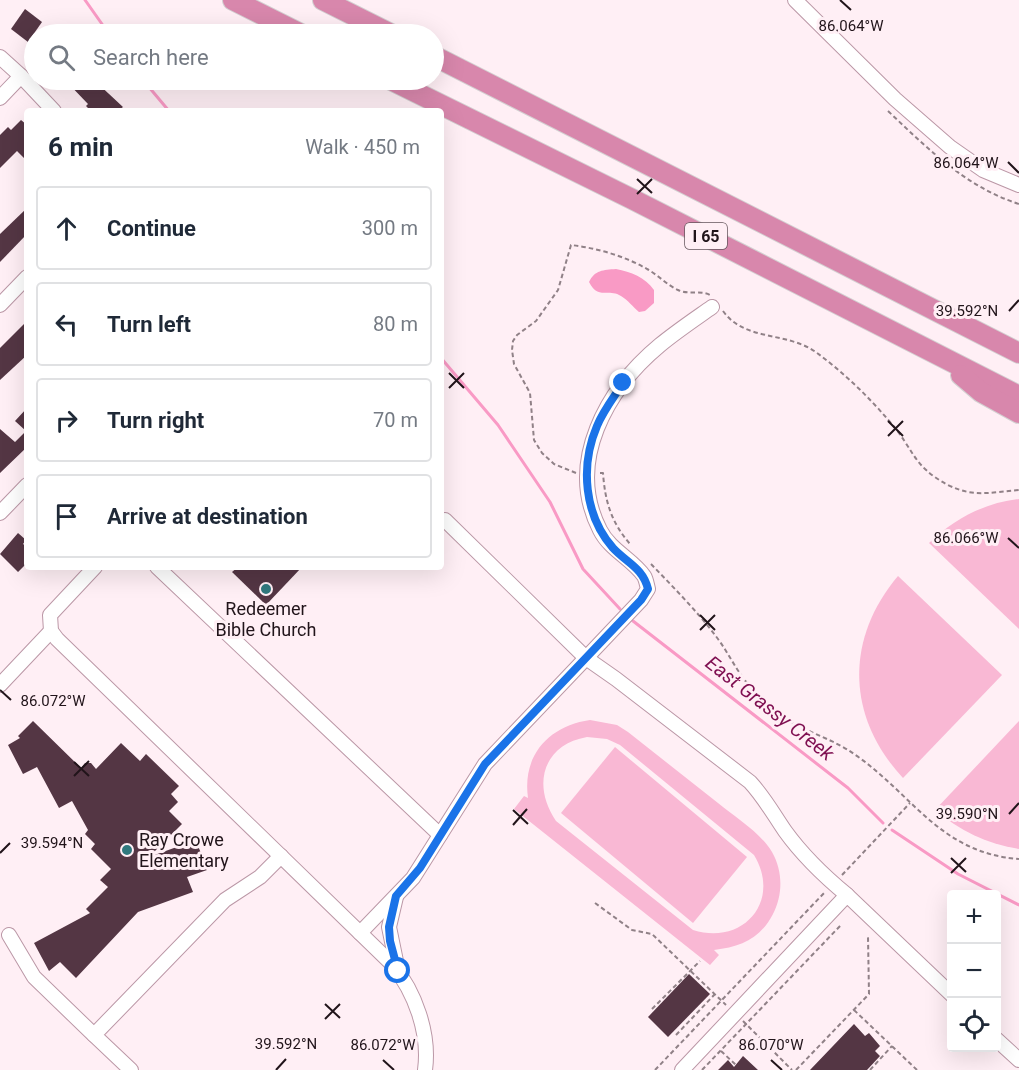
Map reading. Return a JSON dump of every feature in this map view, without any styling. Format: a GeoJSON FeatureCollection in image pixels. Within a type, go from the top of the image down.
{"type":"FeatureCollection","features":[{"type":"Feature","properties":{"kind":"highway"},"geometry":{"type":"LineString","coordinates":[[233,0],[281,24]]}},
{"type":"Feature","properties":{"kind":"highway"},"geometry":{"type":"LineString","coordinates":[[323,0],[371,24]]}},
{"type":"Feature","properties":{"kind":"highway","name":"I 65"},"geometry":{"type":"LineString","coordinates":[[444,61],[1019,353]]}},
{"type":"Feature","properties":{"kind":"highway","name":"I 65"},"geometry":{"type":"LineString","coordinates":[[411,90],[653,209],[1019,396]]}},
{"type":"Feature","properties":{"kind":"highway"},"geometry":{"type":"LineString","coordinates":[[746,215],[1019,345]]}},
{"type":"Feature","properties":{"kind":"highway"},"geometry":{"type":"LineString","coordinates":[[928,349],[981,392],[1019,413]]}},
{"type":"Feature","properties":{"kind":"street"},"geometry":{"type":"LineString","coordinates":[[795,0],[896,99],[951,147],[983,170],[1019,185]]}},
{"type":"Feature","properties":{"kind":"street"},"geometry":{"type":"LineString","coordinates":[[0,57],[24,79]]}},
{"type":"Feature","properties":{"kind":"street"},"geometry":{"type":"LineString","coordinates":[[0,98],[21,76]]}},
{"type":"Feature","properties":{"kind":"street"},"geometry":{"type":"LineString","coordinates":[[34,90],[51,108]]}},
{"type":"Feature","properties":{"kind":"street"},"geometry":{"type":"LineString","coordinates":[[0,305],[24,280]]}},
{"type":"Feature","properties":{"kind":"street"},"geometry":{"type":"LineString","coordinates":[[360,933],[413,878],[485,764],[641,600],[648,589],[645,577],[614,548],[601,532],[591,509],[586,483],[596,428],[623,383],[659,345],[715,303]]}},
{"type":"Feature","properties":{"kind":"street"},"geometry":{"type":"LineString","coordinates":[[0,513],[24,488]]}},
{"type":"Feature","properties":{"kind":"street"},"geometry":{"type":"LineString","coordinates":[[445,520],[586,658],[750,782],[809,861],[848,895],[947,991]]}},
{"type":"Feature","properties":{"kind":"street"},"geometry":{"type":"LineString","coordinates":[[92,570],[50,615],[51,631],[398,971],[418,1009],[425,1048],[424,1070]]}},
{"type":"Feature","properties":{"kind":"street"},"geometry":{"type":"LineString","coordinates":[[160,570],[440,835]]}},
{"type":"Feature","properties":{"kind":"street"},"geometry":{"type":"LineString","coordinates":[[0,686],[51,631]]}},
{"type":"Feature","properties":{"kind":"street"},"geometry":{"type":"LineString","coordinates":[[94,1035],[225,900],[260,877],[281,856]]}},
{"type":"Feature","properties":{"kind":"street"},"geometry":{"type":"LineString","coordinates":[[682,1070],[848,895]]}},
{"type":"Feature","properties":{"kind":"street"},"geometry":{"type":"LineString","coordinates":[[396,896],[389,927],[390,941],[398,971]]}},
{"type":"Feature","properties":{"kind":"street"},"geometry":{"type":"LineString","coordinates":[[9,935],[34,977],[131,1070]]}},
{"type":"Feature","properties":{"kind":"street"},"geometry":{"type":"LineString","coordinates":[[1001,1044],[1019,1060]]}},
{"type":"Feature","properties":{"kind":"path"},"geometry":{"type":"LineString","coordinates":[[888,111],[924,146],[956,172],[990,193],[1019,204]]}},
{"type":"Feature","properties":{"kind":"path"},"geometry":{"type":"LineString","coordinates":[[635,551],[610,515],[604,494],[603,473],[578,473],[554,464],[542,453],[534,440],[530,393],[514,364],[513,341],[517,335],[536,321],[558,290],[571,245],[613,254],[646,268],[677,290],[686,293],[706,293],[726,316],[745,330],[797,341],[815,352],[890,422],[916,462],[927,473],[949,486],[982,495],[1019,490]]}},
{"type":"Feature","properties":{"kind":"path"},"geometry":{"type":"LineString","coordinates":[[651,564],[698,614],[749,685],[775,710],[793,723],[846,748],[868,763],[910,803],[950,836],[980,852],[1019,860]]}},
{"type":"Feature","properties":{"kind":"path"},"geometry":{"type":"LineString","coordinates":[[655,1070],[910,803]]}},
{"type":"Feature","properties":{"kind":"path"},"geometry":{"type":"LineString","coordinates":[[595,903],[632,930],[652,934],[792,1070]]}},
{"type":"Feature","properties":{"kind":"path"},"geometry":{"type":"LineString","coordinates":[[702,1070],[841,925]]}},
{"type":"Feature","properties":{"kind":"path"},"geometry":{"type":"LineString","coordinates":[[796,1070],[869,994],[868,937]]}},
{"type":"Feature","properties":{"kind":"path"},"geometry":{"type":"LineString","coordinates":[[652,1009],[700,961]]}},
{"type":"Feature","properties":{"kind":"path"},"geometry":{"type":"LineString","coordinates":[[676,1035],[715,994]]}},
{"type":"Feature","properties":{"kind":"path"},"geometry":{"type":"LineString","coordinates":[[854,1010],[917,1070]]}},
{"type":"Feature","properties":{"kind":"path"},"geometry":{"type":"LineString","coordinates":[[684,1026],[691,1033]]}},
{"type":"Feature","properties":{"kind":"path"},"geometry":{"type":"LineString","coordinates":[[870,1070],[892,1046]]}},
{"type":"Feature","properties":{"kind":"path"},"geometry":{"type":"LineString","coordinates":[[721,1051],[735,1065]]}},
{"type":"Feature","properties":{"kind":"shaded area"},"geometry":{"type":"Polygon","coordinates":[[[616,269],[637,276],[654,290],[654,303],[645,311],[639,312],[621,296],[596,291],[592,287],[589,282],[597,273],[616,269]]]}},
{"type":"Feature","properties":{"kind":"shaded area"},"geometry":{"type":"Polygon","coordinates":[[[1019,499],[1019,629],[929,543],[959,520],[982,508],[1019,499]]]}},
{"type":"Feature","properties":{"kind":"shaded area"},"geometry":{"type":"Polygon","coordinates":[[[898,576],[1002,675],[903,778],[884,755],[871,730],[863,705],[859,678],[861,652],[868,626],[880,601],[898,576]]]}},
{"type":"Feature","properties":{"kind":"shaded area"},"geometry":{"type":"Polygon","coordinates":[[[590,720],[617,725],[747,826],[767,845],[776,859],[780,875],[780,891],[773,914],[756,936],[733,947],[714,950],[719,955],[710,965],[514,809],[524,796],[528,798],[529,769],[541,745],[551,736],[575,723],[590,720]],[[587,737],[572,741],[551,758],[543,781],[544,794],[556,821],[693,930],[711,933],[728,932],[742,925],[753,916],[760,903],[763,888],[761,872],[754,855],[620,745],[607,739],[587,737]]]}},
{"type":"Feature","properties":{"kind":"shaded area"},"geometry":{"type":"Polygon","coordinates":[[[1019,721],[1019,849],[974,836],[935,810],[1019,721]]]}},
{"type":"Feature","properties":{"kind":"shaded area"},"geometry":{"type":"Polygon","coordinates":[[[615,747],[747,857],[693,923],[561,813],[615,747]]]}},
{"type":"Feature","properties":{"kind":"building"},"geometry":{"type":"Polygon","coordinates":[[[25,9],[42,22],[41,24],[24,24],[24,39],[11,29],[25,9]]]}},
{"type":"Feature","properties":{"kind":"building"},"geometry":{"type":"Polygon","coordinates":[[[75,90],[105,90],[123,107],[88,108],[86,106],[88,104],[75,90]]]}},
{"type":"Feature","properties":{"kind":"building"},"geometry":{"type":"Polygon","coordinates":[[[21,120],[24,122],[24,158],[17,151],[0,168],[0,135],[8,127],[11,130],[21,120]]]}},
{"type":"Feature","properties":{"kind":"building"},"geometry":{"type":"Polygon","coordinates":[[[24,211],[24,237],[0,262],[0,234],[24,211]]]}},
{"type":"Feature","properties":{"kind":"building"},"geometry":{"type":"Polygon","coordinates":[[[24,324],[24,358],[0,380],[0,348],[24,324]]]}},
{"type":"Feature","properties":{"kind":"building"},"geometry":{"type":"Polygon","coordinates":[[[24,411],[24,429],[15,421],[24,411]]]}},
{"type":"Feature","properties":{"kind":"building"},"geometry":{"type":"Polygon","coordinates":[[[0,429],[15,442],[24,433],[24,450],[0,473],[0,429]]]}},
{"type":"Feature","properties":{"kind":"building"},"geometry":{"type":"Polygon","coordinates":[[[18,533],[24,538],[24,566],[18,572],[0,554],[18,533]]]}},
{"type":"Feature","properties":{"kind":"building","name":"Redeemer Bible Church"},"geometry":{"type":"Polygon","coordinates":[[[234,570],[299,570],[266,605],[232,572],[234,570]]]}},
{"type":"Feature","properties":{"kind":"building","name":"Ray Crowe Elementary"},"geometry":{"type":"Polygon","coordinates":[[[33,721],[81,768],[85,763],[91,763],[96,769],[121,743],[140,761],[146,754],[179,786],[171,794],[178,802],[169,811],[182,824],[149,857],[196,840],[207,870],[187,877],[193,892],[138,912],[76,978],[60,962],[49,971],[34,943],[90,913],[86,909],[108,887],[100,880],[111,869],[91,849],[95,844],[85,834],[88,830],[72,801],[59,808],[37,767],[23,774],[8,745],[20,738],[18,736],[33,721]]]}},
{"type":"Feature","properties":{"kind":"building"},"geometry":{"type":"Polygon","coordinates":[[[689,974],[710,994],[668,1037],[648,1017],[689,974]]]}},
{"type":"Feature","properties":{"kind":"building"},"geometry":{"type":"Polygon","coordinates":[[[854,1024],[865,1036],[869,1033],[880,1046],[875,1051],[880,1056],[867,1070],[810,1070],[854,1024]]]}},
{"type":"Feature","properties":{"kind":"building"},"geometry":{"type":"Polygon","coordinates":[[[743,1056],[758,1070],[718,1070],[728,1060],[734,1067],[743,1056]]]}},
{"type":"Feature","properties":{"kind":"waterway","name":"East Grassy Creek"},"geometry":{"type":"LineString","coordinates":[[85,0],[102,24]]}},
{"type":"Feature","properties":{"kind":"waterway","name":"East Grassy Creek"},"geometry":{"type":"LineString","coordinates":[[151,90],[166,108]]}},
{"type":"Feature","properties":{"kind":"waterway","name":"East Grassy Creek"},"geometry":{"type":"LineString","coordinates":[[444,362],[498,425],[550,502],[583,569],[620,609]]}},
{"type":"Feature","properties":{"kind":"waterway","name":"East Grassy Creek"},"geometry":{"type":"LineString","coordinates":[[633,621],[848,788],[883,823]]}},
{"type":"Feature","properties":{"kind":"waterway","name":"East Grassy Creek"},"geometry":{"type":"LineString","coordinates":[[892,830],[958,874],[1019,905]]}},
{"type":"Feature","properties":{"kind":"place","name":"Redeemer Bible Church"},"geometry":{"type":"Point","coordinates":[266,589]}},
{"type":"Feature","properties":{"kind":"place","name":"Ray Crowe Elementary"},"geometry":{"type":"Point","coordinates":[127,850]}},
{"type":"Feature","properties":{"kind":"route"},"geometry":{"type":"LineString","coordinates":[[398,971],[390,941],[389,927],[396,896],[420,868],[492,755],[641,600],[648,589],[645,577],[614,548],[601,532],[591,509],[586,483],[596,428],[623,383]]}}]}
